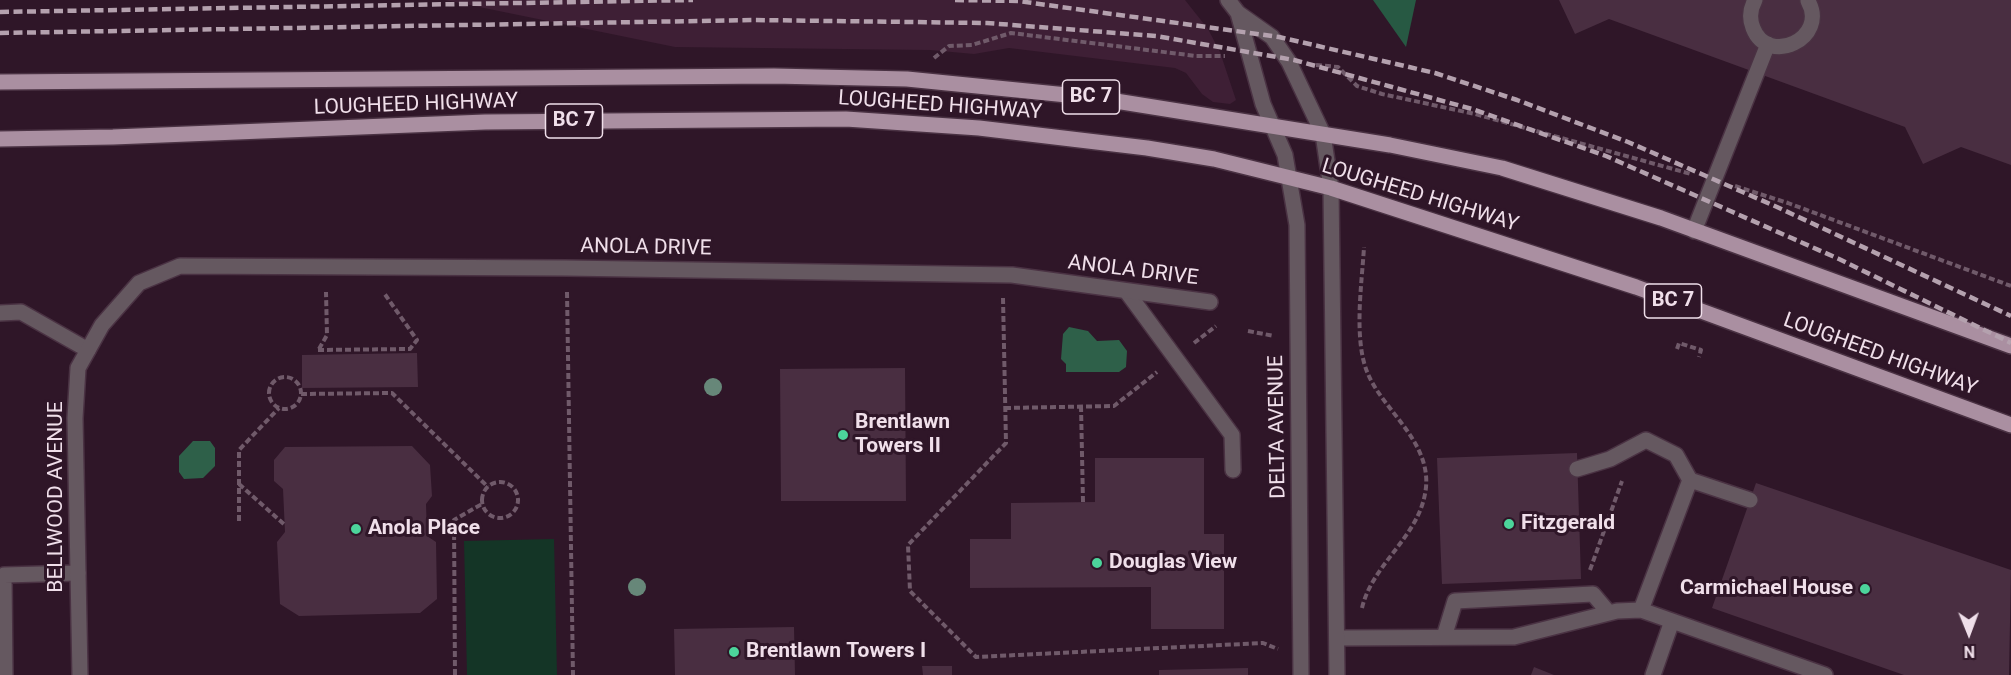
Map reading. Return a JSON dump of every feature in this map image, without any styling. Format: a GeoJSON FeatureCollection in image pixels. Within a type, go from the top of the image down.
{"type":"FeatureCollection","features":[{"type":"Feature","properties":{"kind":"main road","name":"LOUGHEED HIGHWAY"},"geometry":{"type":"LineString","coordinates":[[0,82],[774,76],[907,79],[1097,98],[1323,134],[1477,162],[1661,218],[2011,346]]}},
{"type":"Feature","properties":{"kind":"main road","name":"LOUGHEED HIGHWAY"},"geometry":{"type":"LineString","coordinates":[[0,139],[112,137],[485,122],[846,119],[1071,137],[1214,159],[1331,188],[1636,287],[2011,425]]}},
{"type":"Feature","properties":{"kind":"street"},"geometry":{"type":"LineString","coordinates":[[1228,0],[1238,13],[1272,37],[1289,62],[1323,134],[1331,188],[1338,675]]}},
{"type":"Feature","properties":{"kind":"street"},"geometry":{"type":"LineString","coordinates":[[1755,0],[1750,13],[1754,32],[1768,44],[1789,46],[1806,34],[1812,14],[1808,1]]}},
{"type":"Feature","properties":{"kind":"street","name":"DELTA AVENUE"},"geometry":{"type":"LineString","coordinates":[[1238,13],[1256,81],[1292,179],[1297,225],[1301,675]]}},
{"type":"Feature","properties":{"kind":"street"},"geometry":{"type":"LineString","coordinates":[[1694,231],[1768,44]]}},
{"type":"Feature","properties":{"kind":"street","name":"ANOLA DRIVE"},"geometry":{"type":"LineString","coordinates":[[102,325],[139,283],[180,266],[566,268],[1012,275],[1210,302]]}},
{"type":"Feature","properties":{"kind":"street"},"geometry":{"type":"LineString","coordinates":[[1127,292],[1232,435],[1233,470]]}},
{"type":"Feature","properties":{"kind":"street"},"geometry":{"type":"LineString","coordinates":[[0,313],[21,312],[88,350]]}},
{"type":"Feature","properties":{"kind":"street","name":"BELLWOOD AVENUE"},"geometry":{"type":"LineString","coordinates":[[80,675],[75,418],[78,368],[102,325]]}},
{"type":"Feature","properties":{"kind":"street"},"geometry":{"type":"LineString","coordinates":[[1577,469],[1610,459],[1646,440],[1676,455],[1690,480],[1750,500]]}},
{"type":"Feature","properties":{"kind":"street"},"geometry":{"type":"LineString","coordinates":[[1641,610],[1690,480]]}},
{"type":"Feature","properties":{"kind":"street"},"geometry":{"type":"LineString","coordinates":[[5,675],[4,575],[78,573]]}},
{"type":"Feature","properties":{"kind":"street"},"geometry":{"type":"LineString","coordinates":[[1444,637],[1455,600],[1593,594],[1609,614]]}},
{"type":"Feature","properties":{"kind":"street"},"geometry":{"type":"LineString","coordinates":[[1338,638],[1514,637],[1609,614],[1641,610],[1825,675]]}},
{"type":"Feature","properties":{"kind":"street"},"geometry":{"type":"LineString","coordinates":[[1653,675],[1672,621]]}},
{"type":"Feature","properties":{"kind":"path"},"geometry":{"type":"LineString","coordinates":[[949,46],[972,45],[1011,33],[1196,56],[1222,56]]}},
{"type":"Feature","properties":{"kind":"path"},"geometry":{"type":"LineString","coordinates":[[1308,64],[1338,67],[1357,86],[1475,114],[1715,180],[1788,203],[2011,286]]}},
{"type":"Feature","properties":{"kind":"path"},"geometry":{"type":"LineString","coordinates":[[1362,615],[1370,583],[1411,528],[1425,495],[1426,477],[1421,457],[1408,430],[1368,374],[1361,346],[1364,247]]}},
{"type":"Feature","properties":{"kind":"path"},"geometry":{"type":"LineString","coordinates":[[566,268],[573,675]]}},
{"type":"Feature","properties":{"kind":"path"},"geometry":{"type":"LineString","coordinates":[[326,292],[327,335],[318,350],[410,349],[417,340],[384,293]]}},
{"type":"Feature","properties":{"kind":"path"},"geometry":{"type":"LineString","coordinates":[[1003,298],[1006,443],[908,545],[910,591],[976,657],[1263,643],[1287,653]]}},
{"type":"Feature","properties":{"kind":"path"},"geometry":{"type":"LineString","coordinates":[[1005,408],[1114,406],[1216,326]]}},
{"type":"Feature","properties":{"kind":"path"},"geometry":{"type":"LineString","coordinates":[[1248,331],[1283,338]]}},
{"type":"Feature","properties":{"kind":"path"},"geometry":{"type":"LineString","coordinates":[[1677,349],[1679,343],[1701,350],[1699,357]]}},
{"type":"Feature","properties":{"kind":"path"},"geometry":{"type":"LineString","coordinates":[[279,408],[269,396],[271,386],[279,378],[294,380],[301,394]]}},
{"type":"Feature","properties":{"kind":"path"},"geometry":{"type":"LineString","coordinates":[[301,394],[392,393],[488,487]]}},
{"type":"Feature","properties":{"kind":"path"},"geometry":{"type":"LineString","coordinates":[[238,521],[239,450],[279,408],[294,407],[301,394]]}},
{"type":"Feature","properties":{"kind":"path"},"geometry":{"type":"LineString","coordinates":[[1081,406],[1083,502]]}},
{"type":"Feature","properties":{"kind":"path"},"geometry":{"type":"LineString","coordinates":[[1593,594],[1589,573],[1622,481],[1610,459]]}},
{"type":"Feature","properties":{"kind":"path"},"geometry":{"type":"LineString","coordinates":[[498,482],[510,485],[517,495],[517,506],[510,516],[498,519],[488,514],[482,504],[484,492],[488,487],[498,482]]}},
{"type":"Feature","properties":{"kind":"path"},"geometry":{"type":"LineString","coordinates":[[238,484],[285,525]]}},
{"type":"Feature","properties":{"kind":"path"},"geometry":{"type":"LineString","coordinates":[[455,675],[454,520],[482,504]]}},
{"type":"Feature","properties":{"kind":"shaded area"},"geometry":{"type":"Polygon","coordinates":[[[445,0],[1185,0],[1208,29],[1220,52],[1236,100],[1230,104],[1213,102],[1202,94],[1186,73],[1175,68],[1009,48],[974,54],[930,50],[675,47],[445,0]]]}},
{"type":"Feature","properties":{"kind":"shaded area"},"geometry":{"type":"Polygon","coordinates":[[[1373,0],[1416,0],[1406,47],[1373,0]]]}},
{"type":"Feature","properties":{"kind":"shaded area"},"geometry":{"type":"Polygon","coordinates":[[[1069,327],[1088,331],[1097,341],[1119,340],[1127,351],[1126,367],[1119,372],[1066,372],[1066,364],[1061,359],[1063,334],[1069,327]]]}},
{"type":"Feature","properties":{"kind":"shaded area"},"geometry":{"type":"Polygon","coordinates":[[[193,441],[210,441],[215,448],[215,466],[203,478],[184,479],[179,472],[179,456],[193,441]]]}},
{"type":"Feature","properties":{"kind":"shaded area"},"geometry":{"type":"Polygon","coordinates":[[[554,539],[557,675],[467,675],[464,541],[554,539]]]}},
{"type":"Feature","properties":{"kind":"building"},"geometry":{"type":"Polygon","coordinates":[[[1559,0],[2011,0],[2011,165],[1961,147],[1923,164],[1905,127],[1609,19],[1575,34],[1559,0]]]}},
{"type":"Feature","properties":{"kind":"building"},"geometry":{"type":"Polygon","coordinates":[[[417,353],[418,387],[302,388],[302,355],[417,353]]]}},
{"type":"Feature","properties":{"kind":"building","name":"Brentlawn Towers II"},"geometry":{"type":"Polygon","coordinates":[[[905,368],[906,501],[781,501],[780,369],[905,368]]]}},
{"type":"Feature","properties":{"kind":"building","name":"Anola Place"},"geometry":{"type":"Polygon","coordinates":[[[412,446],[430,465],[432,496],[426,504],[427,536],[436,542],[437,599],[420,613],[299,616],[280,604],[277,542],[285,532],[283,489],[274,481],[274,460],[285,447],[412,446]]]}},
{"type":"Feature","properties":{"kind":"building","name":"Fitzgerald"},"geometry":{"type":"Polygon","coordinates":[[[1577,453],[1581,579],[1442,584],[1437,458],[1577,453]]]}},
{"type":"Feature","properties":{"kind":"building","name":"Douglas View"},"geometry":{"type":"Polygon","coordinates":[[[1095,458],[1204,458],[1204,534],[1224,534],[1224,629],[1151,629],[1151,587],[970,588],[970,539],[1011,539],[1011,503],[1095,502],[1095,458]]]}},
{"type":"Feature","properties":{"kind":"building","name":"Carmichael House"},"geometry":{"type":"Polygon","coordinates":[[[1756,483],[2011,570],[2009,675],[1904,675],[1712,608],[1756,483]]]}},
{"type":"Feature","properties":{"kind":"building","name":"Brentlawn Towers I"},"geometry":{"type":"Polygon","coordinates":[[[794,627],[795,675],[675,675],[674,629],[794,627]]]}},
{"type":"Feature","properties":{"kind":"building"},"geometry":{"type":"Polygon","coordinates":[[[922,666],[952,666],[952,675],[923,675],[922,666]]]}},
{"type":"Feature","properties":{"kind":"building"},"geometry":{"type":"Polygon","coordinates":[[[1534,667],[1554,675],[1531,675],[1534,667]]]}},
{"type":"Feature","properties":{"kind":"building"},"geometry":{"type":"Polygon","coordinates":[[[1248,668],[1248,675],[1159,675],[1159,670],[1248,668]]]}},
{"type":"Feature","properties":{"kind":"railway"},"geometry":{"type":"LineString","coordinates":[[0,12],[693,0]]}},
{"type":"Feature","properties":{"kind":"railway"},"geometry":{"type":"LineString","coordinates":[[955,0],[1018,1],[1279,37],[1435,73],[1517,100],[1628,142],[1777,207],[2011,316]]}},
{"type":"Feature","properties":{"kind":"railway"},"geometry":{"type":"LineString","coordinates":[[0,33],[755,20],[987,23],[1156,36],[1294,60],[1472,109],[1606,156],[1839,259],[2011,343]]}},
{"type":"Feature","properties":{"kind":"place","name":"Brentlawn Towers II"},"geometry":{"type":"Point","coordinates":[843,435]}},
{"type":"Feature","properties":{"kind":"place","name":"Fitzgerald"},"geometry":{"type":"Point","coordinates":[1509,524]}},
{"type":"Feature","properties":{"kind":"place","name":"Anola Place"},"geometry":{"type":"Point","coordinates":[356,529]}},
{"type":"Feature","properties":{"kind":"place","name":"Douglas View"},"geometry":{"type":"Point","coordinates":[1097,563]}},
{"type":"Feature","properties":{"kind":"place","name":"Carmichael House"},"geometry":{"type":"Point","coordinates":[1865,589]}},
{"type":"Feature","properties":{"kind":"place","name":"Brentlawn Towers I"},"geometry":{"type":"Point","coordinates":[734,652]}}]}
